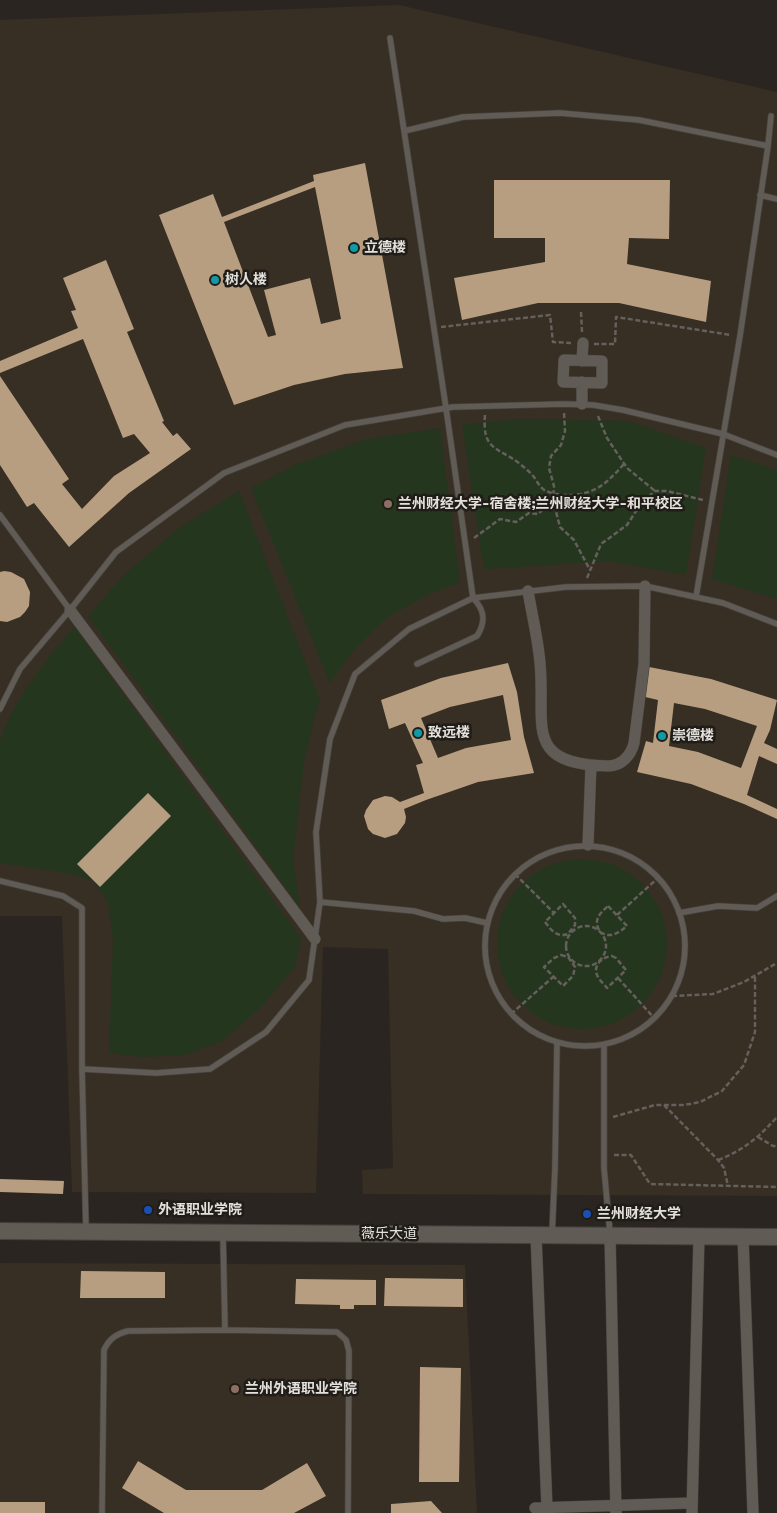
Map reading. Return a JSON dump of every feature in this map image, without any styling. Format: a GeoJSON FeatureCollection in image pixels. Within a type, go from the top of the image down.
{"type":"FeatureCollection","features":[{"type":"Feature","properties":{"kind":"main road","name":"薇乐大道"},"geometry":{"type":"LineString","coordinates":[[0,1231],[777,1237]]}},
{"type":"Feature","properties":{"kind":"street"},"geometry":{"type":"LineString","coordinates":[[582,361],[583,343]]}},
{"type":"Feature","properties":{"kind":"street"},"geometry":{"type":"LineString","coordinates":[[564,360],[602,361],[602,382],[582,382],[563,382],[564,360]]}},
{"type":"Feature","properties":{"kind":"street"},"geometry":{"type":"LineString","coordinates":[[582,382],[587,405]]}},
{"type":"Feature","properties":{"kind":"street"},"geometry":{"type":"LineString","coordinates":[[528,591],[540,664],[542,729],[545,740],[560,758],[571,763],[611,766],[619,764],[627,758],[632,751],[634,743],[644,664],[645,586]]}},
{"type":"Feature","properties":{"kind":"street"},"geometry":{"type":"LineString","coordinates":[[70,610],[315,939]]}},
{"type":"Feature","properties":{"kind":"street"},"geometry":{"type":"LineString","coordinates":[[588,845],[591,765]]}},
{"type":"Feature","properties":{"kind":"street"},"geometry":{"type":"LineString","coordinates":[[544,1235],[547,1508]]}},
{"type":"Feature","properties":{"kind":"street"},"geometry":{"type":"LineString","coordinates":[[610,1235],[616,1509]]}},
{"type":"Feature","properties":{"kind":"street"},"geometry":{"type":"LineString","coordinates":[[535,1508],[692,1508],[699,1236]]}},
{"type":"Feature","properties":{"kind":"street"},"geometry":{"type":"LineString","coordinates":[[743,1236],[754,1513]]}},
{"type":"Feature","properties":{"kind":"lane"},"geometry":{"type":"LineString","coordinates":[[390,38],[473,598],[483,612],[484,621],[482,629],[477,636],[417,664]]}},
{"type":"Feature","properties":{"kind":"lane"},"geometry":{"type":"LineString","coordinates":[[404,131],[463,117],[560,113],[639,120],[768,146]]}},
{"type":"Feature","properties":{"kind":"lane"},"geometry":{"type":"LineString","coordinates":[[696,597],[740,336],[771,116]]}},
{"type":"Feature","properties":{"kind":"lane"},"geometry":{"type":"LineString","coordinates":[[760,195],[777,199]]}},
{"type":"Feature","properties":{"kind":"lane"},"geometry":{"type":"LineString","coordinates":[[0,709],[20,669],[116,552],[224,473],[344,425],[446,408],[587,405],[623,410],[723,434],[777,455]]}},
{"type":"Feature","properties":{"kind":"lane"},"geometry":{"type":"LineString","coordinates":[[0,515],[70,610]]}},
{"type":"Feature","properties":{"kind":"lane"},"geometry":{"type":"LineString","coordinates":[[82,1069],[156,1073],[210,1069],[266,1032],[309,980],[320,902],[316,832],[330,740],[355,674],[409,629],[473,598],[583,587],[645,586],[723,603],[777,624]]}},
{"type":"Feature","properties":{"kind":"lane"},"geometry":{"type":"LineString","coordinates":[[588,845],[607,848],[634,858],[658,878],[673,900],[679,913],[684,934],[684,955],[678,983],[672,996],[654,1019],[631,1036],[604,1045],[576,1047],[557,1044],[535,1034],[523,1026],[511,1014],[496,993],[486,966],[484,944],[487,923],[497,896],[514,874],[532,861],[551,851],[588,845]]}},
{"type":"Feature","properties":{"kind":"lane"},"geometry":{"type":"LineString","coordinates":[[0,881],[63,896],[82,908],[82,1069],[86,1232]]}},
{"type":"Feature","properties":{"kind":"lane"},"geometry":{"type":"LineString","coordinates":[[679,913],[718,906],[757,908],[777,896]]}},
{"type":"Feature","properties":{"kind":"lane"},"geometry":{"type":"LineString","coordinates":[[320,902],[414,911],[442,919],[465,918],[487,923]]}},
{"type":"Feature","properties":{"kind":"lane"},"geometry":{"type":"LineString","coordinates":[[544,1235],[555,1168],[557,1044]]}},
{"type":"Feature","properties":{"kind":"lane"},"geometry":{"type":"LineString","coordinates":[[604,1045],[604,1168],[610,1235]]}},
{"type":"Feature","properties":{"kind":"lane"},"geometry":{"type":"LineString","coordinates":[[223,1232],[225,1330]]}},
{"type":"Feature","properties":{"kind":"lane"},"geometry":{"type":"LineString","coordinates":[[102,1513],[104,1350],[107,1342],[113,1336],[128,1331],[225,1330],[337,1332],[346,1340],[349,1351],[348,1513]]}},
{"type":"Feature","properties":{"kind":"path"},"geometry":{"type":"LineString","coordinates":[[581,312],[583,343]]}},
{"type":"Feature","properties":{"kind":"path"},"geometry":{"type":"LineString","coordinates":[[434,327],[550,315],[553,342],[615,344],[616,317],[740,336]]}},
{"type":"Feature","properties":{"kind":"path"},"geometry":{"type":"LineString","coordinates":[[564,404],[565,431],[561,444],[551,456],[549,468],[554,494],[553,500],[560,527],[574,540],[590,570]]}},
{"type":"Feature","properties":{"kind":"path"},"geometry":{"type":"LineString","coordinates":[[587,405],[627,468],[655,491],[674,492],[711,502]]}},
{"type":"Feature","properties":{"kind":"path"},"geometry":{"type":"LineString","coordinates":[[486,406],[484,430],[486,439],[499,452],[518,462],[533,475],[542,489],[554,494],[586,494],[598,490],[624,464]]}},
{"type":"Feature","properties":{"kind":"path"},"geometry":{"type":"LineString","coordinates":[[583,587],[601,544],[627,525],[642,502],[655,491]]}},
{"type":"Feature","properties":{"kind":"path"},"geometry":{"type":"LineString","coordinates":[[466,544],[500,519],[516,522],[529,514],[538,514],[553,500]]}},
{"type":"Feature","properties":{"kind":"path"},"geometry":{"type":"LineString","coordinates":[[514,874],[554,913]]}},
{"type":"Feature","properties":{"kind":"path"},"geometry":{"type":"LineString","coordinates":[[617,916],[658,878]]}},
{"type":"Feature","properties":{"kind":"path"},"geometry":{"type":"LineString","coordinates":[[571,931],[564,935],[556,934],[545,922],[563,904],[575,918],[575,925],[571,931],[567,936],[565,949],[571,960],[575,968],[575,972],[563,986],[544,967],[558,956],[565,956],[571,960],[582,966],[595,964],[600,961],[607,956],[616,958],[626,970],[607,988],[596,973],[597,964],[600,961],[606,949],[604,937],[595,928],[583,925],[571,931]]}},
{"type":"Feature","properties":{"kind":"path"},"geometry":{"type":"LineString","coordinates":[[608,906],[627,926],[614,935],[600,932],[596,923],[599,914],[608,906]]}},
{"type":"Feature","properties":{"kind":"path"},"geometry":{"type":"LineString","coordinates":[[672,996],[713,994],[744,982],[777,963]]}},
{"type":"Feature","properties":{"kind":"path"},"geometry":{"type":"LineString","coordinates":[[604,1120],[655,1105],[684,1105],[700,1102],[722,1091],[744,1064],[755,1032],[755,976]]}},
{"type":"Feature","properties":{"kind":"path"},"geometry":{"type":"LineString","coordinates":[[511,1014],[553,977]]}},
{"type":"Feature","properties":{"kind":"path"},"geometry":{"type":"LineString","coordinates":[[618,978],[654,1019]]}},
{"type":"Feature","properties":{"kind":"path"},"geometry":{"type":"LineString","coordinates":[[664,1105],[718,1160],[724,1168],[728,1186]]}},
{"type":"Feature","properties":{"kind":"path"},"geometry":{"type":"LineString","coordinates":[[718,1160],[734,1154],[758,1137],[777,1117]]}},
{"type":"Feature","properties":{"kind":"path"},"geometry":{"type":"LineString","coordinates":[[758,1137],[773,1146],[777,1146]]}},
{"type":"Feature","properties":{"kind":"path"},"geometry":{"type":"LineString","coordinates":[[604,1154],[631,1155],[650,1184],[777,1187]]}},
{"type":"Feature","properties":{"kind":"shaded area","name":"兰州财经大学-宿舍楼;兰州财经大学-和平校区"},"geometry":{"type":"Polygon","coordinates":[[[399,5],[777,92],[777,1196],[363,1194],[362,1170],[393,1168],[388,949],[323,947],[316,1193],[72,1192],[62,916],[0,916],[0,20],[399,5]]]}},
{"type":"Feature","properties":{"kind":"shaded area","name":"兰州外语职业学院"},"geometry":{"type":"Polygon","coordinates":[[[0,1263],[465,1265],[477,1513],[0,1513],[0,1263]]]}},
{"type":"Feature","properties":{"kind":"green space"},"geometry":{"type":"Polygon","coordinates":[[[518,419],[628,421],[706,448],[686,575],[610,561],[484,569],[462,425],[518,419]]]}},
{"type":"Feature","properties":{"kind":"green space"},"geometry":{"type":"Polygon","coordinates":[[[440,428],[460,582],[431,593],[386,618],[353,651],[330,683],[251,488],[295,465],[367,439],[440,428]]]}},
{"type":"Feature","properties":{"kind":"green space"},"geometry":{"type":"Polygon","coordinates":[[[731,455],[777,470],[777,599],[712,579],[731,455]]]}},
{"type":"Feature","properties":{"kind":"green space"},"geometry":{"type":"Polygon","coordinates":[[[239,491],[320,700],[304,762],[293,858],[300,907],[88,616],[124,575],[179,528],[239,491]]]}},
{"type":"Feature","properties":{"kind":"green space"},"geometry":{"type":"Polygon","coordinates":[[[74,627],[301,938],[295,967],[260,1008],[223,1041],[184,1055],[143,1057],[109,1053],[113,940],[108,901],[92,880],[68,873],[0,863],[0,740],[14,709],[23,695],[42,667],[74,627]]]}},
{"type":"Feature","properties":{"kind":"green space"},"geometry":{"type":"Polygon","coordinates":[[[574,859],[590,859],[622,869],[636,878],[648,890],[657,904],[663,919],[667,944],[663,969],[657,984],[648,998],[636,1010],[622,1019],[607,1025],[590,1029],[574,1029],[542,1019],[528,1010],[516,998],[507,984],[501,969],[497,952],[497,936],[507,904],[516,890],[528,878],[542,869],[557,863],[574,859]]]}},
{"type":"Feature","properties":{"kind":"building"},"geometry":{"type":"Polygon","coordinates":[[[365,163],[403,368],[345,374],[294,385],[234,405],[159,215],[213,194],[222,217],[314,181],[313,175],[365,163]],[[315,187],[224,222],[268,337],[276,335],[264,290],[310,278],[321,324],[341,319],[315,187]]]}},
{"type":"Feature","properties":{"kind":"building"},"geometry":{"type":"Polygon","coordinates":[[[494,180],[670,180],[669,239],[629,238],[627,264],[711,281],[706,322],[619,303],[538,303],[462,320],[454,278],[545,262],[545,238],[494,238],[494,180]]]}},
{"type":"Feature","properties":{"kind":"building"},"geometry":{"type":"Polygon","coordinates":[[[106,260],[134,329],[127,332],[164,421],[162,422],[173,436],[177,433],[191,449],[129,493],[69,547],[34,503],[27,507],[0,465],[0,376],[69,479],[62,484],[82,509],[114,476],[150,453],[134,434],[123,438],[83,339],[0,373],[0,361],[78,328],[71,311],[76,310],[63,278],[106,260]]]}},
{"type":"Feature","properties":{"kind":"building"},"geometry":{"type":"Polygon","coordinates":[[[0,572],[11,572],[24,579],[30,592],[29,606],[25,612],[20,617],[7,622],[0,621],[0,572]]]}},
{"type":"Feature","properties":{"kind":"building","name":"致远楼"},"geometry":{"type":"Polygon","coordinates":[[[508,663],[517,692],[524,737],[534,773],[478,782],[426,800],[404,809],[405,823],[397,834],[385,838],[373,834],[368,829],[364,816],[373,800],[385,796],[392,797],[400,802],[424,793],[416,765],[423,763],[405,723],[389,729],[381,700],[441,678],[508,663]],[[503,695],[450,707],[421,718],[438,758],[466,748],[511,740],[503,695]]]}},
{"type":"Feature","properties":{"kind":"building","name":"崇德楼"},"geometry":{"type":"Polygon","coordinates":[[[649,667],[711,679],[777,700],[770,730],[764,743],[777,749],[777,764],[759,756],[747,795],[777,809],[777,819],[691,784],[637,772],[646,741],[653,743],[658,700],[641,696],[649,667]],[[674,703],[669,746],[698,752],[741,768],[757,726],[705,709],[674,703]]]}},
{"type":"Feature","properties":{"kind":"building"},"geometry":{"type":"Polygon","coordinates":[[[148,793],[171,816],[100,887],[77,864],[148,793]]]}},
{"type":"Feature","properties":{"kind":"building"},"geometry":{"type":"Polygon","coordinates":[[[0,1179],[64,1181],[63,1194],[0,1192],[0,1179]]]}},
{"type":"Feature","properties":{"kind":"building"},"geometry":{"type":"Polygon","coordinates":[[[81,1271],[165,1272],[165,1298],[80,1298],[81,1271]]]}},
{"type":"Feature","properties":{"kind":"building"},"geometry":{"type":"Polygon","coordinates":[[[385,1278],[463,1279],[463,1307],[384,1306],[385,1278]]]}},
{"type":"Feature","properties":{"kind":"building"},"geometry":{"type":"Polygon","coordinates":[[[296,1279],[376,1280],[376,1305],[354,1305],[354,1309],[340,1309],[340,1305],[295,1304],[296,1279]]]}},
{"type":"Feature","properties":{"kind":"building"},"geometry":{"type":"Polygon","coordinates":[[[420,1367],[461,1368],[459,1482],[419,1482],[420,1367]]]}},
{"type":"Feature","properties":{"kind":"building"},"geometry":{"type":"Polygon","coordinates":[[[138,1461],[186,1490],[262,1490],[307,1463],[326,1496],[294,1513],[164,1513],[122,1488],[138,1461]]]}},
{"type":"Feature","properties":{"kind":"building"},"geometry":{"type":"Polygon","coordinates":[[[431,1501],[442,1513],[391,1513],[391,1504],[431,1501]]]}},
{"type":"Feature","properties":{"kind":"building"},"geometry":{"type":"Polygon","coordinates":[[[0,1502],[45,1502],[45,1513],[0,1513],[0,1502]]]}},
{"type":"Feature","properties":{"kind":"place","name":"立德楼"},"geometry":{"type":"Point","coordinates":[354,248]}},
{"type":"Feature","properties":{"kind":"place","name":"树人楼"},"geometry":{"type":"Point","coordinates":[215,280]}},
{"type":"Feature","properties":{"kind":"place","name":"兰州财经大学-宿舍楼;兰州财经大学-和平校区"},"geometry":{"type":"Point","coordinates":[388,504]}},
{"type":"Feature","properties":{"kind":"place","name":"致远楼"},"geometry":{"type":"Point","coordinates":[418,733]}},
{"type":"Feature","properties":{"kind":"place","name":"崇德楼"},"geometry":{"type":"Point","coordinates":[662,736]}},
{"type":"Feature","properties":{"kind":"place","name":"外语职业学院"},"geometry":{"type":"Point","coordinates":[148,1210]}},
{"type":"Feature","properties":{"kind":"place","name":"兰州财经大学"},"geometry":{"type":"Point","coordinates":[587,1214]}},
{"type":"Feature","properties":{"kind":"place","name":"兰州外语职业学院"},"geometry":{"type":"Point","coordinates":[235,1389]}}]}
